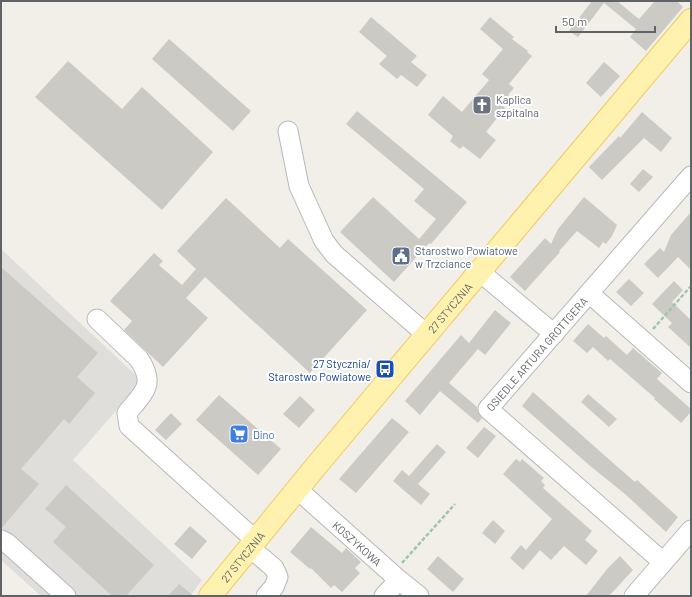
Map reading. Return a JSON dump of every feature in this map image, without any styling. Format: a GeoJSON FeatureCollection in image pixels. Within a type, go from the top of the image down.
{"type":"FeatureCollection","features":[{"type":"Feature","properties":{"kind":"main road","name":"27 STYCZNIA"},"geometry":{"type":"LineString","coordinates":[[210,596],[297,489],[691,20]]}},
{"type":"Feature","properties":{"kind":"street"},"geometry":{"type":"LineString","coordinates":[[288,131],[299,186],[324,241],[334,254],[427,335]]}},
{"type":"Feature","properties":{"kind":"street","name":"OSIEDLE ARTURA GROTTGERA"},"geometry":{"type":"LineString","coordinates":[[663,562],[488,409],[691,176]]}},
{"type":"Feature","properties":{"kind":"street"},"geometry":{"type":"LineString","coordinates":[[480,272],[554,334]]}},
{"type":"Feature","properties":{"kind":"street"},"geometry":{"type":"LineString","coordinates":[[589,293],[691,383]]}},
{"type":"Feature","properties":{"kind":"street"},"geometry":{"type":"LineString","coordinates":[[97,319],[139,358],[147,375],[148,384],[144,392],[127,413],[128,426],[252,544],[274,568],[278,577],[274,587],[266,596]]}},
{"type":"Feature","properties":{"kind":"street","name":"KOSZYKOWA"},"geometry":{"type":"LineString","coordinates":[[297,489],[419,596]]}},
{"type":"Feature","properties":{"kind":"street"},"geometry":{"type":"LineString","coordinates":[[634,596],[691,530]]}},
{"type":"Feature","properties":{"kind":"street"},"geometry":{"type":"LineString","coordinates":[[1,540],[8,542],[66,596]]}},
{"type":"Feature","properties":{"kind":"street"},"geometry":{"type":"LineString","coordinates":[[384,596],[396,577]]}},
{"type":"Feature","properties":{"kind":"path"},"geometry":{"type":"LineString","coordinates":[[642,340],[691,286]]}},
{"type":"Feature","properties":{"kind":"path"},"geometry":{"type":"LineString","coordinates":[[396,577],[455,504]]}},
{"type":"Feature","properties":{"kind":"shaded area"},"geometry":{"type":"Polygon","coordinates":[[[1,249],[142,381],[73,460],[202,580],[190,596],[41,596],[1,560],[1,249]]]}},
{"type":"Feature","properties":{"kind":"building"},"geometry":{"type":"Polygon","coordinates":[[[592,1],[617,1],[639,19],[655,1],[677,1],[683,7],[646,51],[630,37],[636,29],[604,3],[578,37],[569,31],[592,1]]]}},
{"type":"Feature","properties":{"kind":"building"},"geometry":{"type":"Polygon","coordinates":[[[371,17],[417,56],[411,62],[427,75],[417,87],[401,75],[397,79],[379,64],[387,56],[359,32],[371,17]]]}},
{"type":"Feature","properties":{"kind":"building"},"geometry":{"type":"Polygon","coordinates":[[[490,17],[514,37],[512,39],[528,51],[527,52],[532,56],[509,84],[514,88],[508,95],[511,97],[503,106],[505,108],[486,132],[496,140],[480,159],[463,146],[460,149],[450,141],[453,136],[428,115],[443,96],[462,112],[489,80],[482,74],[503,49],[480,29],[490,17]]]}},
{"type":"Feature","properties":{"kind":"building"},"geometry":{"type":"Polygon","coordinates":[[[169,39],[251,111],[233,131],[152,59],[169,39]]]}},
{"type":"Feature","properties":{"kind":"building"},"geometry":{"type":"Polygon","coordinates":[[[68,61],[122,109],[142,87],[213,152],[162,210],[35,97],[68,61]]]}},
{"type":"Feature","properties":{"kind":"building"},"geometry":{"type":"Polygon","coordinates":[[[604,62],[620,76],[601,97],[586,83],[604,62]]]}},
{"type":"Feature","properties":{"kind":"building"},"geometry":{"type":"Polygon","coordinates":[[[357,111],[467,202],[431,244],[430,243],[426,246],[394,282],[340,232],[373,197],[419,239],[436,219],[414,201],[424,189],[346,124],[357,111]]]}},
{"type":"Feature","properties":{"kind":"building"},"geometry":{"type":"Polygon","coordinates":[[[642,112],[672,138],[661,152],[644,138],[602,180],[589,167],[619,136],[620,138],[642,112]]]}},
{"type":"Feature","properties":{"kind":"building"},"geometry":{"type":"Polygon","coordinates":[[[643,169],[653,177],[639,192],[630,184],[643,169]]]}},
{"type":"Feature","properties":{"kind":"building"},"geometry":{"type":"Polygon","coordinates":[[[584,197],[617,225],[612,236],[606,244],[603,242],[599,248],[577,231],[525,291],[510,277],[545,238],[551,244],[558,229],[584,197]]]}},
{"type":"Feature","properties":{"kind":"building"},"geometry":{"type":"Polygon","coordinates":[[[226,198],[280,248],[288,239],[367,310],[310,373],[205,277],[186,298],[208,318],[163,367],[124,330],[132,321],[110,301],[154,253],[163,261],[159,265],[182,285],[196,269],[177,251],[226,198]]]}},
{"type":"Feature","properties":{"kind":"building"},"geometry":{"type":"Polygon","coordinates":[[[691,212],[691,270],[678,257],[658,278],[644,264],[660,248],[664,252],[671,235],[691,212]]]}},
{"type":"Feature","properties":{"kind":"building"},"geometry":{"type":"Polygon","coordinates":[[[1,267],[98,353],[77,377],[95,393],[69,424],[64,419],[21,469],[39,484],[1,529],[1,267]]]}},
{"type":"Feature","properties":{"kind":"building"},"geometry":{"type":"Polygon","coordinates":[[[629,279],[644,293],[631,306],[616,292],[629,279]]]}},
{"type":"Feature","properties":{"kind":"building"},"geometry":{"type":"Polygon","coordinates":[[[674,281],[683,290],[672,302],[691,320],[691,348],[668,327],[672,323],[652,304],[674,281]]]}},
{"type":"Feature","properties":{"kind":"building"},"geometry":{"type":"Polygon","coordinates":[[[495,310],[511,323],[485,355],[478,349],[449,383],[477,407],[478,413],[482,418],[478,423],[440,391],[420,415],[405,401],[461,335],[469,343],[495,310]]]}},
{"type":"Feature","properties":{"kind":"building"},"geometry":{"type":"Polygon","coordinates":[[[588,324],[604,338],[606,336],[627,355],[633,348],[662,373],[657,379],[691,409],[691,412],[681,423],[610,359],[608,361],[593,347],[587,353],[573,341],[588,324]]]}},
{"type":"Feature","properties":{"kind":"building"},"geometry":{"type":"Polygon","coordinates":[[[533,392],[635,482],[637,480],[678,517],[666,532],[625,494],[589,465],[522,406],[533,392]]]}},
{"type":"Feature","properties":{"kind":"building"},"geometry":{"type":"Polygon","coordinates":[[[588,394],[617,419],[609,427],[581,402],[588,394]]]}},
{"type":"Feature","properties":{"kind":"building","name":"Dino"},"geometry":{"type":"Polygon","coordinates":[[[219,395],[281,449],[258,475],[196,420],[219,395]]]}},
{"type":"Feature","properties":{"kind":"building"},"geometry":{"type":"Polygon","coordinates":[[[300,396],[315,410],[299,428],[283,414],[300,396]]]}},
{"type":"Feature","properties":{"kind":"building"},"geometry":{"type":"Polygon","coordinates":[[[171,413],[182,424],[166,440],[155,430],[171,413]]]}},
{"type":"Feature","properties":{"kind":"building"},"geometry":{"type":"Polygon","coordinates":[[[392,418],[409,432],[356,493],[339,479],[392,418]]]}},
{"type":"Feature","properties":{"kind":"building"},"geometry":{"type":"Polygon","coordinates":[[[484,427],[496,436],[478,458],[466,448],[484,427]]]}},
{"type":"Feature","properties":{"kind":"building"},"geometry":{"type":"Polygon","coordinates":[[[437,444],[446,452],[418,484],[430,494],[421,505],[393,481],[402,470],[409,476],[437,444]]]}},
{"type":"Feature","properties":{"kind":"building"},"geometry":{"type":"Polygon","coordinates":[[[516,459],[520,462],[522,459],[544,478],[541,481],[545,485],[543,488],[592,531],[585,540],[598,551],[586,565],[564,546],[551,560],[540,550],[523,570],[510,558],[521,545],[526,550],[552,519],[503,474],[516,459]]]}},
{"type":"Feature","properties":{"kind":"building"},"geometry":{"type":"Polygon","coordinates":[[[66,485],[154,565],[126,596],[112,596],[53,542],[66,527],[45,509],[66,485]]]}},
{"type":"Feature","properties":{"kind":"building"},"geometry":{"type":"Polygon","coordinates":[[[493,520],[505,531],[495,544],[482,533],[493,520]]]}},
{"type":"Feature","properties":{"kind":"building"},"geometry":{"type":"Polygon","coordinates":[[[190,526],[207,541],[192,559],[174,544],[190,526]]]}},
{"type":"Feature","properties":{"kind":"building"},"geometry":{"type":"Polygon","coordinates":[[[311,527],[342,553],[346,548],[361,562],[355,568],[360,573],[342,592],[334,585],[331,588],[311,568],[310,569],[290,552],[311,527]]]}},
{"type":"Feature","properties":{"kind":"building"},"geometry":{"type":"Polygon","coordinates":[[[438,556],[464,579],[453,592],[427,569],[438,556]]]}},
{"type":"Feature","properties":{"kind":"building"},"geometry":{"type":"Polygon","coordinates":[[[620,556],[633,570],[609,596],[586,596],[607,569],[620,556]]]}},
{"type":"Feature","properties":{"kind":"building"},"geometry":{"type":"Polygon","coordinates":[[[179,584],[194,596],[168,596],[179,584]]]}},
{"type":"Feature","properties":{"kind":"place","name":"Kaplica szpitalna"},"geometry":{"type":"Point","coordinates":[482,105]}},
{"type":"Feature","properties":{"kind":"place","name":"Starostwo Powiatowe w Trzciance"},"geometry":{"type":"Point","coordinates":[401,256]}},
{"type":"Feature","properties":{"kind":"place","name":"27 Stycznia/ Starostwo Powiatowe"},"geometry":{"type":"Point","coordinates":[385,369]}},
{"type":"Feature","properties":{"kind":"place","name":"Dino"},"geometry":{"type":"Point","coordinates":[239,434]}}]}
